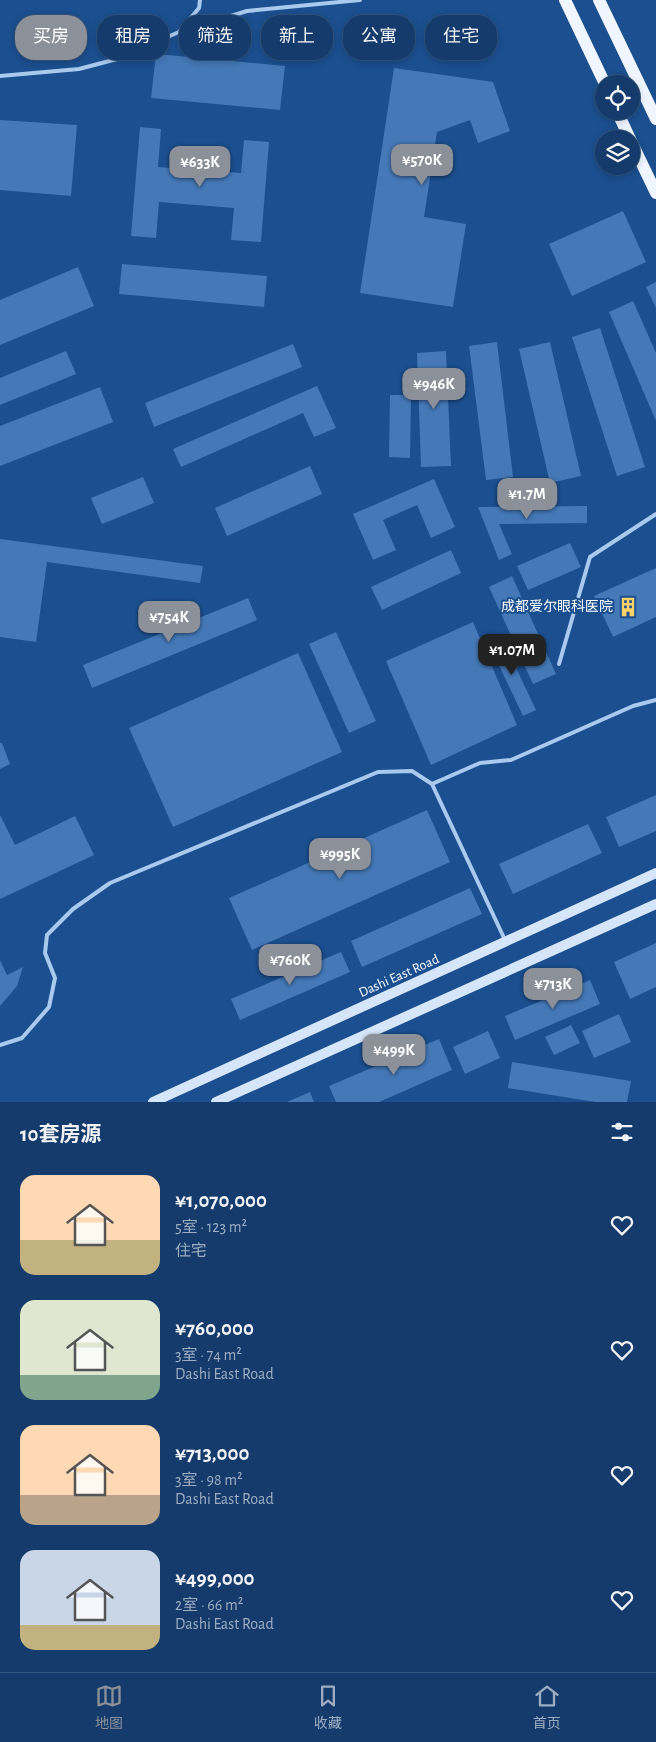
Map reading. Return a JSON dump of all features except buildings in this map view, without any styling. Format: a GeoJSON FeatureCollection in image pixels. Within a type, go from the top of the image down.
{"type":"FeatureCollection","features":[{"type":"Feature","properties":{"kind":"main road"},"geometry":{"type":"LineString","coordinates":[[565,0],[600,75]]}},
{"type":"Feature","properties":{"kind":"main road"},"geometry":{"type":"LineString","coordinates":[[599,0],[656,119]]}},
{"type":"Feature","properties":{"kind":"main road"},"geometry":{"type":"LineString","coordinates":[[640,159],[656,193]]}},
{"type":"Feature","properties":{"kind":"main road","name":"Dashi East Road"},"geometry":{"type":"LineString","coordinates":[[153,1102],[656,874]]}},
{"type":"Feature","properties":{"kind":"main road"},"geometry":{"type":"LineString","coordinates":[[216,1102],[656,904]]}},
{"type":"Feature","properties":{"kind":"lane"},"geometry":{"type":"LineString","coordinates":[[193,15],[199,8],[200,0]]}},
{"type":"Feature","properties":{"kind":"lane"},"geometry":{"type":"LineString","coordinates":[[234,15],[247,11],[360,0]]}},
{"type":"Feature","properties":{"kind":"lane"},"geometry":{"type":"LineString","coordinates":[[0,76],[79,69],[116,59],[179,32]]}},
{"type":"Feature","properties":{"kind":"lane"},"geometry":{"type":"LineString","coordinates":[[558,664],[590,557],[656,514]]}},
{"type":"Feature","properties":{"kind":"lane"},"geometry":{"type":"LineString","coordinates":[[432,784],[480,763],[510,760],[633,706],[656,700]]}},
{"type":"Feature","properties":{"kind":"lane"},"geometry":{"type":"LineString","coordinates":[[0,1045],[22,1038],[49,1007],[55,978],[45,954],[48,935],[73,909],[110,882],[378,772],[412,771],[432,784],[506,942]]}},
{"type":"Feature","properties":{"kind":"place","name":"成都爱尔眼科医院"},"geometry":{"type":"Point","coordinates":[628,607]}}]}
